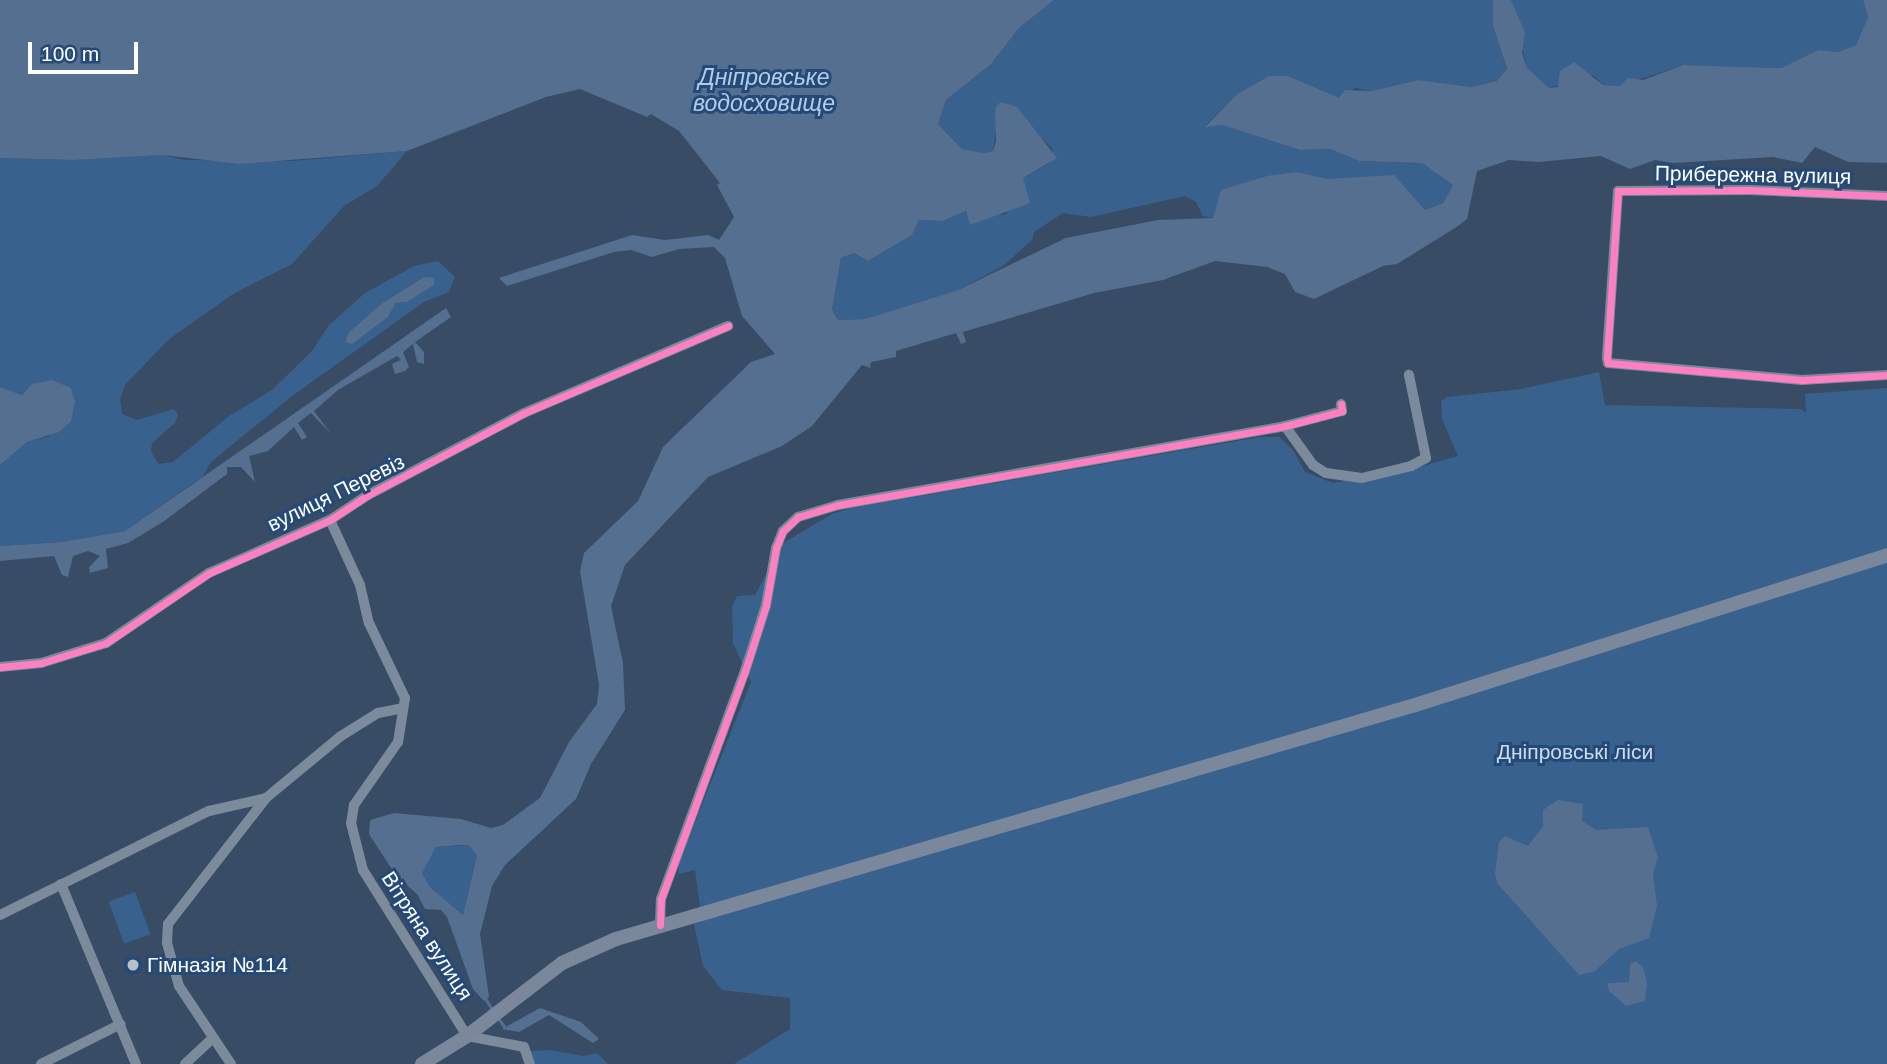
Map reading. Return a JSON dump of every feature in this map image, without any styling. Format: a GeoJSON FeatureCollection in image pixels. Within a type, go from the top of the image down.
{"type":"FeatureCollection","features":[{"type":"Feature","properties":{"kind":"main road"},"geometry":{"type":"LineString","coordinates":[[422,1064],[467,1036],[539,978],[580,953],[660,925],[1400,710],[1887,555]]}},
{"type":"Feature","properties":{"kind":"street","name":"Прибережна вулиця"},"geometry":{"type":"LineString","coordinates":[[1887,196],[1749,190],[1618,191],[1609,280],[1608,363],[1802,380],[1887,375]]}},
{"type":"Feature","properties":{"kind":"street","name":"вулиця Перевіз"},"geometry":{"type":"LineString","coordinates":[[0,667],[41,663],[106,643],[209,573],[330,520],[368,495],[524,413],[728,326]]}},
{"type":"Feature","properties":{"kind":"street"},"geometry":{"type":"LineString","coordinates":[[1285,426],[1313,465],[1326,473],[1362,478],[1411,466],[1426,458],[1409,375]]}},
{"type":"Feature","properties":{"kind":"street"},"geometry":{"type":"LineString","coordinates":[[660,925],[661,899],[745,671],[766,605],[776,548],[783,531],[798,517],[838,505],[1285,426],[1342,411],[1341,404]]}},
{"type":"Feature","properties":{"kind":"street"},"geometry":{"type":"LineString","coordinates":[[231,1064],[212,1039],[175,976],[167,943],[168,924],[266,798],[341,736],[378,713],[403,708],[405,698],[369,623],[360,585],[330,520]]}},
{"type":"Feature","properties":{"kind":"street","name":"Вітряна вулиця"},"geometry":{"type":"LineString","coordinates":[[403,708],[398,743],[354,805],[356,846],[375,892],[419,954],[467,1036]]}},
{"type":"Feature","properties":{"kind":"street"},"geometry":{"type":"LineString","coordinates":[[0,915],[209,811],[266,798]]}},
{"type":"Feature","properties":{"kind":"street"},"geometry":{"type":"LineString","coordinates":[[61,884],[136,1064]]}},
{"type":"Feature","properties":{"kind":"street"},"geometry":{"type":"LineString","coordinates":[[41,1064],[121,1024]]}},
{"type":"Feature","properties":{"kind":"street"},"geometry":{"type":"LineString","coordinates":[[467,1036],[524,1047],[530,1064]]}},
{"type":"Feature","properties":{"kind":"street"},"geometry":{"type":"LineString","coordinates":[[185,1064],[212,1039]]}},
{"type":"Feature","properties":{"kind":"green space"},"geometry":{"type":"Polygon","coordinates":[[[1054,0],[1493,0],[1493,26],[1507,70],[1498,81],[1472,87],[1418,80],[1372,91],[1355,88],[1339,99],[1288,76],[1269,76],[1237,94],[1205,126],[1222,125],[1300,150],[1330,149],[1359,161],[1422,163],[1453,185],[1443,203],[1425,210],[1213,218],[1203,216],[1196,202],[1185,196],[1091,217],[1063,213],[1034,232],[1032,240],[1003,266],[958,290],[865,319],[838,320],[832,310],[841,258],[854,253],[868,261],[912,235],[919,220],[944,221],[966,211],[971,225],[988,215],[1006,214],[1023,178],[1048,164],[1053,149],[1027,125],[1024,115],[997,123],[993,151],[984,153],[962,149],[938,124],[946,100],[991,64],[1019,28],[1054,0]]]}},
{"type":"Feature","properties":{"kind":"green space"},"geometry":{"type":"Polygon","coordinates":[[[1511,0],[1863,0],[1868,17],[1856,45],[1838,52],[1818,50],[1781,68],[1683,65],[1620,86],[1603,85],[1593,75],[1549,88],[1527,69],[1511,0]]]}},
{"type":"Feature","properties":{"kind":"green space"},"geometry":{"type":"Polygon","coordinates":[[[407,151],[377,186],[344,206],[292,264],[233,294],[168,340],[125,385],[120,399],[122,414],[137,420],[174,409],[178,415],[175,423],[152,443],[151,451],[158,464],[173,462],[229,416],[272,390],[312,351],[329,325],[365,293],[414,266],[438,261],[455,277],[449,292],[424,302],[292,396],[211,462],[203,476],[125,531],[62,542],[0,546],[0,465],[27,442],[50,436],[33,384],[22,395],[0,387],[0,158],[74,160],[163,155],[184,160],[292,161],[407,151]],[[424,277],[381,304],[349,332],[352,343],[388,317],[396,303],[407,302],[424,277]]]}},
{"type":"Feature","properties":{"kind":"green space","name":"Дніпровські ліси"},"geometry":{"type":"Polygon","coordinates":[[[1599,372],[1605,405],[1801,409],[1806,413],[1805,394],[1887,388],[1887,1064],[734,1064],[790,1029],[790,998],[722,990],[703,966],[694,924],[702,921],[695,870],[679,874],[678,865],[751,682],[733,643],[732,607],[737,596],[755,595],[783,543],[832,514],[851,508],[1260,437],[1279,437],[1293,450],[1305,472],[1333,483],[1409,470],[1458,456],[1442,419],[1441,401],[1447,397],[1521,389],[1599,372]]]}},
{"type":"Feature","properties":{"kind":"green space"},"geometry":{"type":"Polygon","coordinates":[[[468,845],[477,855],[463,915],[430,887],[422,873],[430,852],[437,847],[468,845]]]}},
{"type":"Feature","properties":{"kind":"green space"},"geometry":{"type":"Polygon","coordinates":[[[135,892],[150,934],[124,944],[109,902],[135,892]]]}},
{"type":"Feature","properties":{"kind":"green space"},"geometry":{"type":"Polygon","coordinates":[[[549,1050],[584,1056],[597,1053],[608,1064],[532,1064],[530,1051],[549,1050]]]}},
{"type":"Feature","properties":{"kind":"water","name":"Дніпровське водосховище"},"geometry":{"type":"Polygon","coordinates":[[[0,0],[1054,0],[1019,28],[991,64],[946,100],[938,124],[962,149],[984,153],[993,151],[996,141],[995,109],[1000,102],[1017,107],[1057,158],[1023,178],[1030,203],[970,225],[966,211],[943,221],[919,220],[912,235],[868,261],[854,253],[841,258],[832,310],[838,320],[865,319],[958,290],[1066,238],[1158,220],[1213,218],[1221,190],[1267,176],[1297,172],[1327,179],[1394,175],[1425,210],[1443,203],[1453,185],[1422,163],[1359,161],[1330,149],[1300,150],[1222,125],[1205,127],[1237,94],[1269,76],[1288,76],[1339,98],[1345,90],[1372,91],[1418,80],[1472,87],[1497,81],[1507,69],[1493,26],[1493,0],[1511,0],[1525,33],[1522,53],[1527,68],[1549,88],[1558,87],[1560,71],[1574,62],[1603,85],[1620,86],[1628,78],[1643,80],[1683,65],[1781,68],[1818,50],[1838,52],[1856,45],[1868,17],[1863,0],[1887,0],[1887,163],[1848,162],[1815,147],[1802,163],[1773,157],[1673,163],[1655,160],[1630,169],[1601,156],[1539,162],[1509,160],[1477,171],[1467,219],[1458,226],[1397,264],[1383,266],[1314,299],[1295,292],[1285,274],[1267,267],[1215,261],[1163,280],[1094,293],[963,332],[966,342],[961,344],[956,333],[896,351],[896,357],[871,362],[870,368],[862,365],[812,426],[782,446],[708,477],[625,565],[611,606],[623,663],[625,710],[591,764],[576,799],[505,865],[492,886],[480,934],[489,997],[484,1001],[473,989],[447,917],[441,910],[425,909],[417,894],[397,877],[369,834],[370,820],[394,813],[461,819],[491,828],[503,825],[540,798],[569,742],[597,704],[599,685],[580,571],[584,553],[638,501],[663,447],[751,362],[775,354],[742,316],[725,258],[714,247],[679,249],[652,257],[631,250],[614,252],[507,286],[499,278],[632,235],[665,240],[708,235],[719,240],[734,217],[717,185],[720,183],[679,131],[651,114],[647,117],[580,89],[546,97],[407,151],[239,164],[163,155],[74,160],[0,158],[0,0]],[[468,845],[436,847],[422,873],[430,887],[463,915],[477,855],[468,845]]]}},
{"type":"Feature","properties":{"kind":"water"},"geometry":{"type":"Polygon","coordinates":[[[424,277],[434,278],[434,285],[407,302],[396,303],[388,317],[352,344],[345,342],[349,332],[381,304],[424,277]]]}},
{"type":"Feature","properties":{"kind":"water"},"geometry":{"type":"Polygon","coordinates":[[[446,308],[451,317],[415,342],[424,352],[424,364],[417,362],[413,344],[403,352],[409,367],[405,371],[395,374],[392,364],[401,360],[397,356],[338,390],[314,411],[331,434],[311,413],[298,423],[307,437],[302,440],[294,427],[268,451],[249,456],[255,482],[241,467],[227,467],[227,474],[163,522],[128,543],[106,549],[108,568],[90,573],[89,567],[100,556],[88,551],[73,556],[68,577],[62,575],[54,556],[0,561],[0,546],[62,542],[125,531],[446,308]]]}},
{"type":"Feature","properties":{"kind":"water"},"geometry":{"type":"Polygon","coordinates":[[[52,380],[71,388],[75,402],[71,421],[59,432],[27,442],[0,465],[0,387],[22,395],[32,384],[52,380]]]}},
{"type":"Feature","properties":{"kind":"water"},"geometry":{"type":"Polygon","coordinates":[[[1558,800],[1583,804],[1582,821],[1596,830],[1648,827],[1658,857],[1653,874],[1657,906],[1649,938],[1619,949],[1595,971],[1579,975],[1497,883],[1495,874],[1499,842],[1505,836],[1528,846],[1543,826],[1543,810],[1558,800]]]}},
{"type":"Feature","properties":{"kind":"water"},"geometry":{"type":"Polygon","coordinates":[[[1636,961],[1643,967],[1647,983],[1645,1001],[1626,1006],[1609,991],[1607,983],[1629,982],[1630,964],[1636,961]]]}},
{"type":"Feature","properties":{"kind":"water"},"geometry":{"type":"Polygon","coordinates":[[[540,1008],[581,1022],[599,1039],[593,1043],[549,1015],[519,1032],[502,1029],[540,1008]]]}},
{"type":"Feature","properties":{"kind":"waterway"},"geometry":{"type":"LineString","coordinates":[[486,999],[492,1009]]}},
{"type":"Feature","properties":{"kind":"waterway"},"geometry":{"type":"LineString","coordinates":[[498,1017],[504,1026]]}},
{"type":"Feature","properties":{"kind":"cycle path"},"geometry":{"type":"LineString","coordinates":[[1887,196],[1749,190],[1618,191],[1607,358],[1608,363],[1802,380],[1887,375]]}},
{"type":"Feature","properties":{"kind":"cycle path"},"geometry":{"type":"LineString","coordinates":[[0,667],[41,663],[106,643],[209,573],[330,520],[368,495],[524,413],[728,326]]}},
{"type":"Feature","properties":{"kind":"cycle path"},"geometry":{"type":"LineString","coordinates":[[660,925],[661,899],[745,671],[766,605],[776,548],[783,531],[798,517],[838,505],[1285,426],[1342,411],[1341,404]]}},
{"type":"Feature","properties":{"kind":"place","name":"Гімназія №114"},"geometry":{"type":"Point","coordinates":[133,965]}}]}
